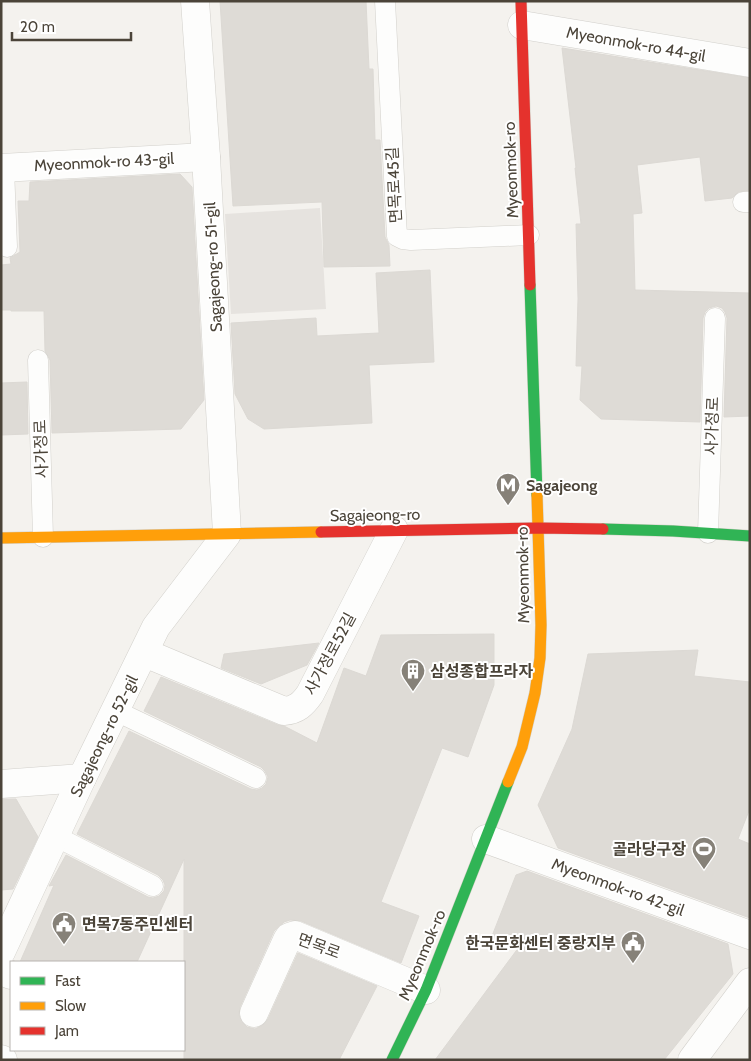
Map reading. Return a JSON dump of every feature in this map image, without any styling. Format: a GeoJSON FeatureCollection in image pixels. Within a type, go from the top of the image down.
{"type":"FeatureCollection","features":[{"type":"Feature","properties":{"kind":"street","name":"Sagajeong-ro 51-gil"},"geometry":{"type":"LineString","coordinates":[[195,1],[206,157],[227,534]]}},
{"type":"Feature","properties":{"kind":"street","name":"Myeonmok-ro"},"geometry":{"type":"LineString","coordinates":[[392,1060],[426,990],[522,747],[535,693],[540,658],[541,625],[522,13]]}},
{"type":"Feature","properties":{"kind":"street","name":"Myeonmok-ro 44-gil"},"geometry":{"type":"LineString","coordinates":[[522,13],[750,63]]}},
{"type":"Feature","properties":{"kind":"street","name":"Myeonmok-ro 43-gil"},"geometry":{"type":"LineString","coordinates":[[3,168],[206,157]]}},
{"type":"Feature","properties":{"kind":"street","name":"Sagajeong-ro"},"geometry":{"type":"LineString","coordinates":[[1,538],[538,528],[750,536]]}},
{"type":"Feature","properties":{"kind":"street","name":"사가정로52길"},"geometry":{"type":"LineString","coordinates":[[145,653],[284,711],[294,710],[301,706],[310,694],[394,530]]}},
{"type":"Feature","properties":{"kind":"street","name":"Sagajeong-ro 52-gil"},"geometry":{"type":"LineString","coordinates":[[1,952],[82,778],[145,653],[156,627],[227,534]]}},
{"type":"Feature","properties":{"kind":"street"},"geometry":{"type":"LineString","coordinates":[[1,784],[82,778]]}},
{"type":"Feature","properties":{"kind":"street","name":"Myeonmok-ro 42-gil"},"geometry":{"type":"LineString","coordinates":[[486,839],[750,935]]}},
{"type":"Feature","properties":{"kind":"street","name":"면목로"},"geometry":{"type":"LineString","coordinates":[[254,1013],[288,937],[295,935],[426,990]]}},
{"type":"Feature","properties":{"kind":"street"},"geometry":{"type":"LineString","coordinates":[[692,1060],[750,982]]}},
{"type":"Feature","properties":{"kind":"lane","name":"면목로45길"},"geometry":{"type":"LineString","coordinates":[[385,1],[396,230],[398,236],[411,240],[529,235]]}},
{"type":"Feature","properties":{"kind":"lane"},"geometry":{"type":"LineString","coordinates":[[3,168],[7,247]]}},
{"type":"Feature","properties":{"kind":"lane","name":"사가정로"},"geometry":{"type":"LineString","coordinates":[[708,533],[716,318]]}},
{"type":"Feature","properties":{"kind":"lane","name":"사가정로"},"geometry":{"type":"LineString","coordinates":[[38,360],[43,538]]}},
{"type":"Feature","properties":{"kind":"lane"},"geometry":{"type":"LineString","coordinates":[[116,711],[256,778]]}},
{"type":"Feature","properties":{"kind":"lane"},"geometry":{"type":"LineString","coordinates":[[55,836],[153,886]]}},
{"type":"Feature","properties":{"kind":"shaded area"},"geometry":{"type":"Polygon","coordinates":[[[320,208],[326,309],[231,314],[225,214],[320,208]]]}},
{"type":"Feature","properties":{"kind":"building"},"geometry":{"type":"Polygon","coordinates":[[[220,1],[366,1],[369,69],[373,69],[375,140],[380,140],[385,237],[389,245],[390,266],[324,267],[322,202],[233,206],[220,1]]]}},
{"type":"Feature","properties":{"kind":"building"},"geometry":{"type":"Polygon","coordinates":[[[562,48],[750,78],[750,190],[738,192],[732,198],[705,201],[700,157],[637,165],[642,213],[633,214],[635,290],[750,293],[750,416],[724,417],[727,318],[722,308],[716,306],[709,308],[703,318],[700,422],[601,419],[580,400],[582,366],[576,366],[578,299],[576,224],[581,224],[562,48]]]}},
{"type":"Feature","properties":{"kind":"building"},"geometry":{"type":"Polygon","coordinates":[[[180,174],[192,187],[204,400],[181,429],[52,433],[50,360],[45,351],[44,311],[1,310],[1,265],[11,264],[10,258],[20,252],[18,201],[29,201],[30,182],[180,174]]]}},
{"type":"Feature","properties":{"kind":"building"},"geometry":{"type":"Polygon","coordinates":[[[430,270],[434,362],[369,365],[372,423],[264,429],[248,419],[235,394],[231,323],[316,318],[317,336],[379,333],[376,273],[430,270]]]}},
{"type":"Feature","properties":{"kind":"building"},"geometry":{"type":"Polygon","coordinates":[[[27,382],[28,434],[1,435],[1,383],[27,382]]]}},
{"type":"Feature","properties":{"kind":"building"},"geometry":{"type":"Polygon","coordinates":[[[494,634],[494,685],[468,757],[442,748],[381,902],[419,916],[401,963],[301,921],[290,920],[284,922],[274,931],[240,1007],[239,1015],[247,1027],[255,1029],[263,1025],[268,1019],[298,953],[377,986],[339,1060],[184,1060],[184,859],[137,961],[20,961],[54,885],[49,886],[66,855],[148,897],[159,896],[164,891],[165,885],[158,875],[77,834],[129,731],[251,789],[257,790],[266,784],[268,777],[261,767],[144,711],[161,677],[284,726],[317,743],[344,668],[366,676],[381,635],[494,634]]]}},
{"type":"Feature","properties":{"kind":"building"},"geometry":{"type":"Polygon","coordinates":[[[319,643],[307,665],[261,684],[221,668],[224,654],[319,643]]]}},
{"type":"Feature","properties":{"kind":"building"},"geometry":{"type":"Polygon","coordinates":[[[698,650],[694,676],[750,682],[750,808],[738,839],[750,844],[750,918],[558,848],[538,805],[572,729],[588,654],[698,650]]]}},
{"type":"Feature","properties":{"kind":"building"},"geometry":{"type":"Polygon","coordinates":[[[1,799],[16,799],[38,837],[13,889],[1,890],[1,799]]]}},
{"type":"Feature","properties":{"kind":"building"},"geometry":{"type":"Polygon","coordinates":[[[527,871],[728,944],[733,974],[664,1060],[435,1060],[519,947],[492,936],[516,875],[527,871]]]}},
{"type":"Feature","properties":{"kind":"traffic: fast"},"geometry":{"type":"LineString","coordinates":[[530,285],[537,495]]}},
{"type":"Feature","properties":{"kind":"traffic: fast"},"geometry":{"type":"LineString","coordinates":[[603,529],[750,536]]}},
{"type":"Feature","properties":{"kind":"traffic: fast"},"geometry":{"type":"LineString","coordinates":[[392,1060],[426,990],[508,782]]}},
{"type":"Feature","properties":{"kind":"traffic: slow"},"geometry":{"type":"LineString","coordinates":[[508,782],[522,747],[535,693],[540,658],[541,625],[537,495]]}},
{"type":"Feature","properties":{"kind":"traffic: slow"},"geometry":{"type":"LineString","coordinates":[[1,538],[321,532]]}},
{"type":"Feature","properties":{"kind":"traffic: jam"},"geometry":{"type":"LineString","coordinates":[[521,1],[530,285]]}},
{"type":"Feature","properties":{"kind":"traffic: jam"},"geometry":{"type":"LineString","coordinates":[[321,532],[538,528],[603,529]]}},
{"type":"Feature","properties":{"kind":"place","name":"Sagajeong"},"geometry":{"type":"Point","coordinates":[508,506]}},
{"type":"Feature","properties":{"kind":"place","name":"삼성종합프라자"},"geometry":{"type":"Point","coordinates":[413,692]}},
{"type":"Feature","properties":{"kind":"place","name":"골라당구장"},"geometry":{"type":"Point","coordinates":[704,870]}},
{"type":"Feature","properties":{"kind":"place","name":"면목7동주민센터"},"geometry":{"type":"Point","coordinates":[64,945]}},
{"type":"Feature","properties":{"kind":"place","name":"한국문화센터 중랑지부"},"geometry":{"type":"Point","coordinates":[633,964]}}]}
